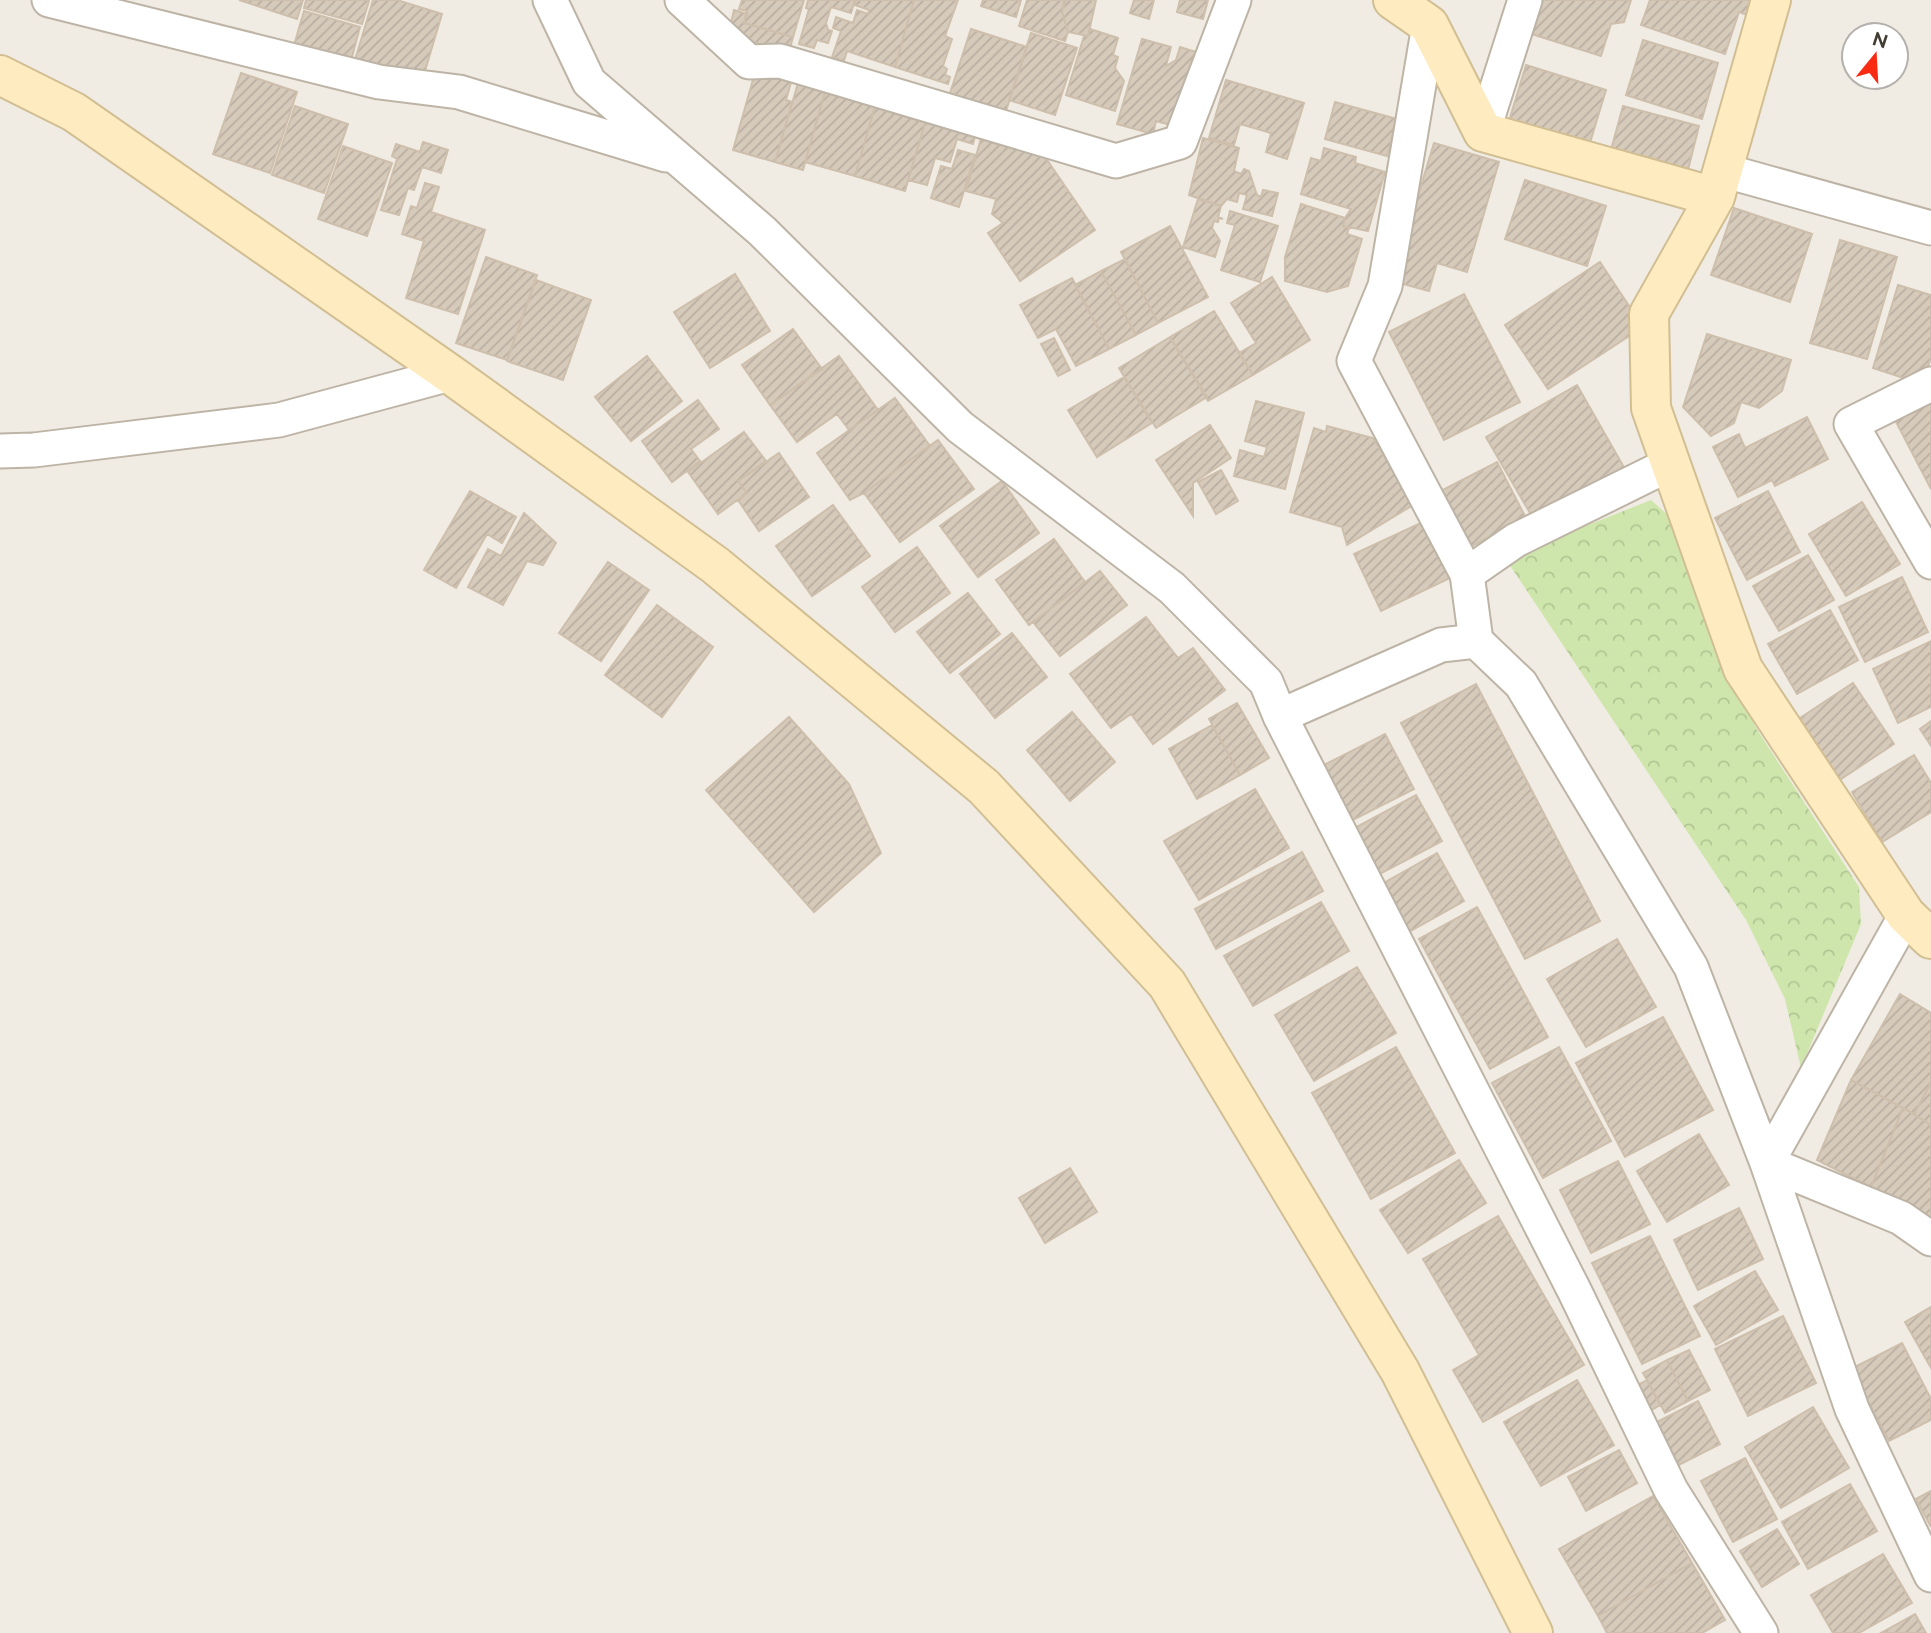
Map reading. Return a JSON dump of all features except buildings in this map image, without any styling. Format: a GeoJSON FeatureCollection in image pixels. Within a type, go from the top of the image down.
{"type":"FeatureCollection","features":[{"type":"Feature","properties":{"kind":"street"},"geometry":{"type":"LineString","coordinates":[[49,0],[379,82],[459,92],[678,159]]}},
{"type":"Feature","properties":{"kind":"street"},"geometry":{"type":"LineString","coordinates":[[550,0],[589,82],[762,231],[960,427],[1172,588],[1266,682],[1280,716],[1574,1290],[1671,1490],[1761,1633]]}},
{"type":"Feature","properties":{"kind":"street"},"geometry":{"type":"LineString","coordinates":[[682,0],[749,62],[780,61],[1116,161],[1180,142],[1234,0]]}},
{"type":"Feature","properties":{"kind":"street"},"geometry":{"type":"LineString","coordinates":[[1393,0],[1429,25],[1482,132]]}},
{"type":"Feature","properties":{"kind":"street"},"geometry":{"type":"LineString","coordinates":[[1482,132],[1525,0]]}},
{"type":"Feature","properties":{"kind":"street"},"geometry":{"type":"LineString","coordinates":[[1767,1163],[1919,927],[1743,669],[1651,408],[1649,314],[1718,184],[1771,0]]}},
{"type":"Feature","properties":{"kind":"street"},"geometry":{"type":"LineString","coordinates":[[1429,25],[1385,286],[1354,361],[1467,573],[1476,641],[1521,684],[1691,967],[1767,1163],[1852,1409],[1931,1575]]}},
{"type":"Feature","properties":{"kind":"street"},"geometry":{"type":"LineString","coordinates":[[0,75],[74,112],[450,374],[715,565],[985,787],[1167,985],[1400,1371],[1533,1633]]}},
{"type":"Feature","properties":{"kind":"street"},"geometry":{"type":"LineString","coordinates":[[1482,132],[1931,228]]}},
{"type":"Feature","properties":{"kind":"street"},"geometry":{"type":"LineString","coordinates":[[0,451],[34,450],[279,420],[450,374]]}},
{"type":"Feature","properties":{"kind":"street"},"geometry":{"type":"LineString","coordinates":[[1931,384],[1852,424],[1931,562]]}},
{"type":"Feature","properties":{"kind":"street"},"geometry":{"type":"LineString","coordinates":[[1467,573],[1516,540],[1670,464]]}},
{"type":"Feature","properties":{"kind":"street"},"geometry":{"type":"LineString","coordinates":[[1280,716],[1441,645],[1476,641]]}},
{"type":"Feature","properties":{"kind":"street"},"geometry":{"type":"LineString","coordinates":[[1767,1163],[1901,1219],[1931,1239]]}},
{"type":"Feature","properties":{"kind":"green space"},"geometry":{"type":"Polygon","coordinates":[[[1651,500],[1678,524],[1705,620],[1756,728],[1859,887],[1861,924],[1801,1068],[1785,999],[1746,920],[1505,558],[1651,500]]]}}]}
